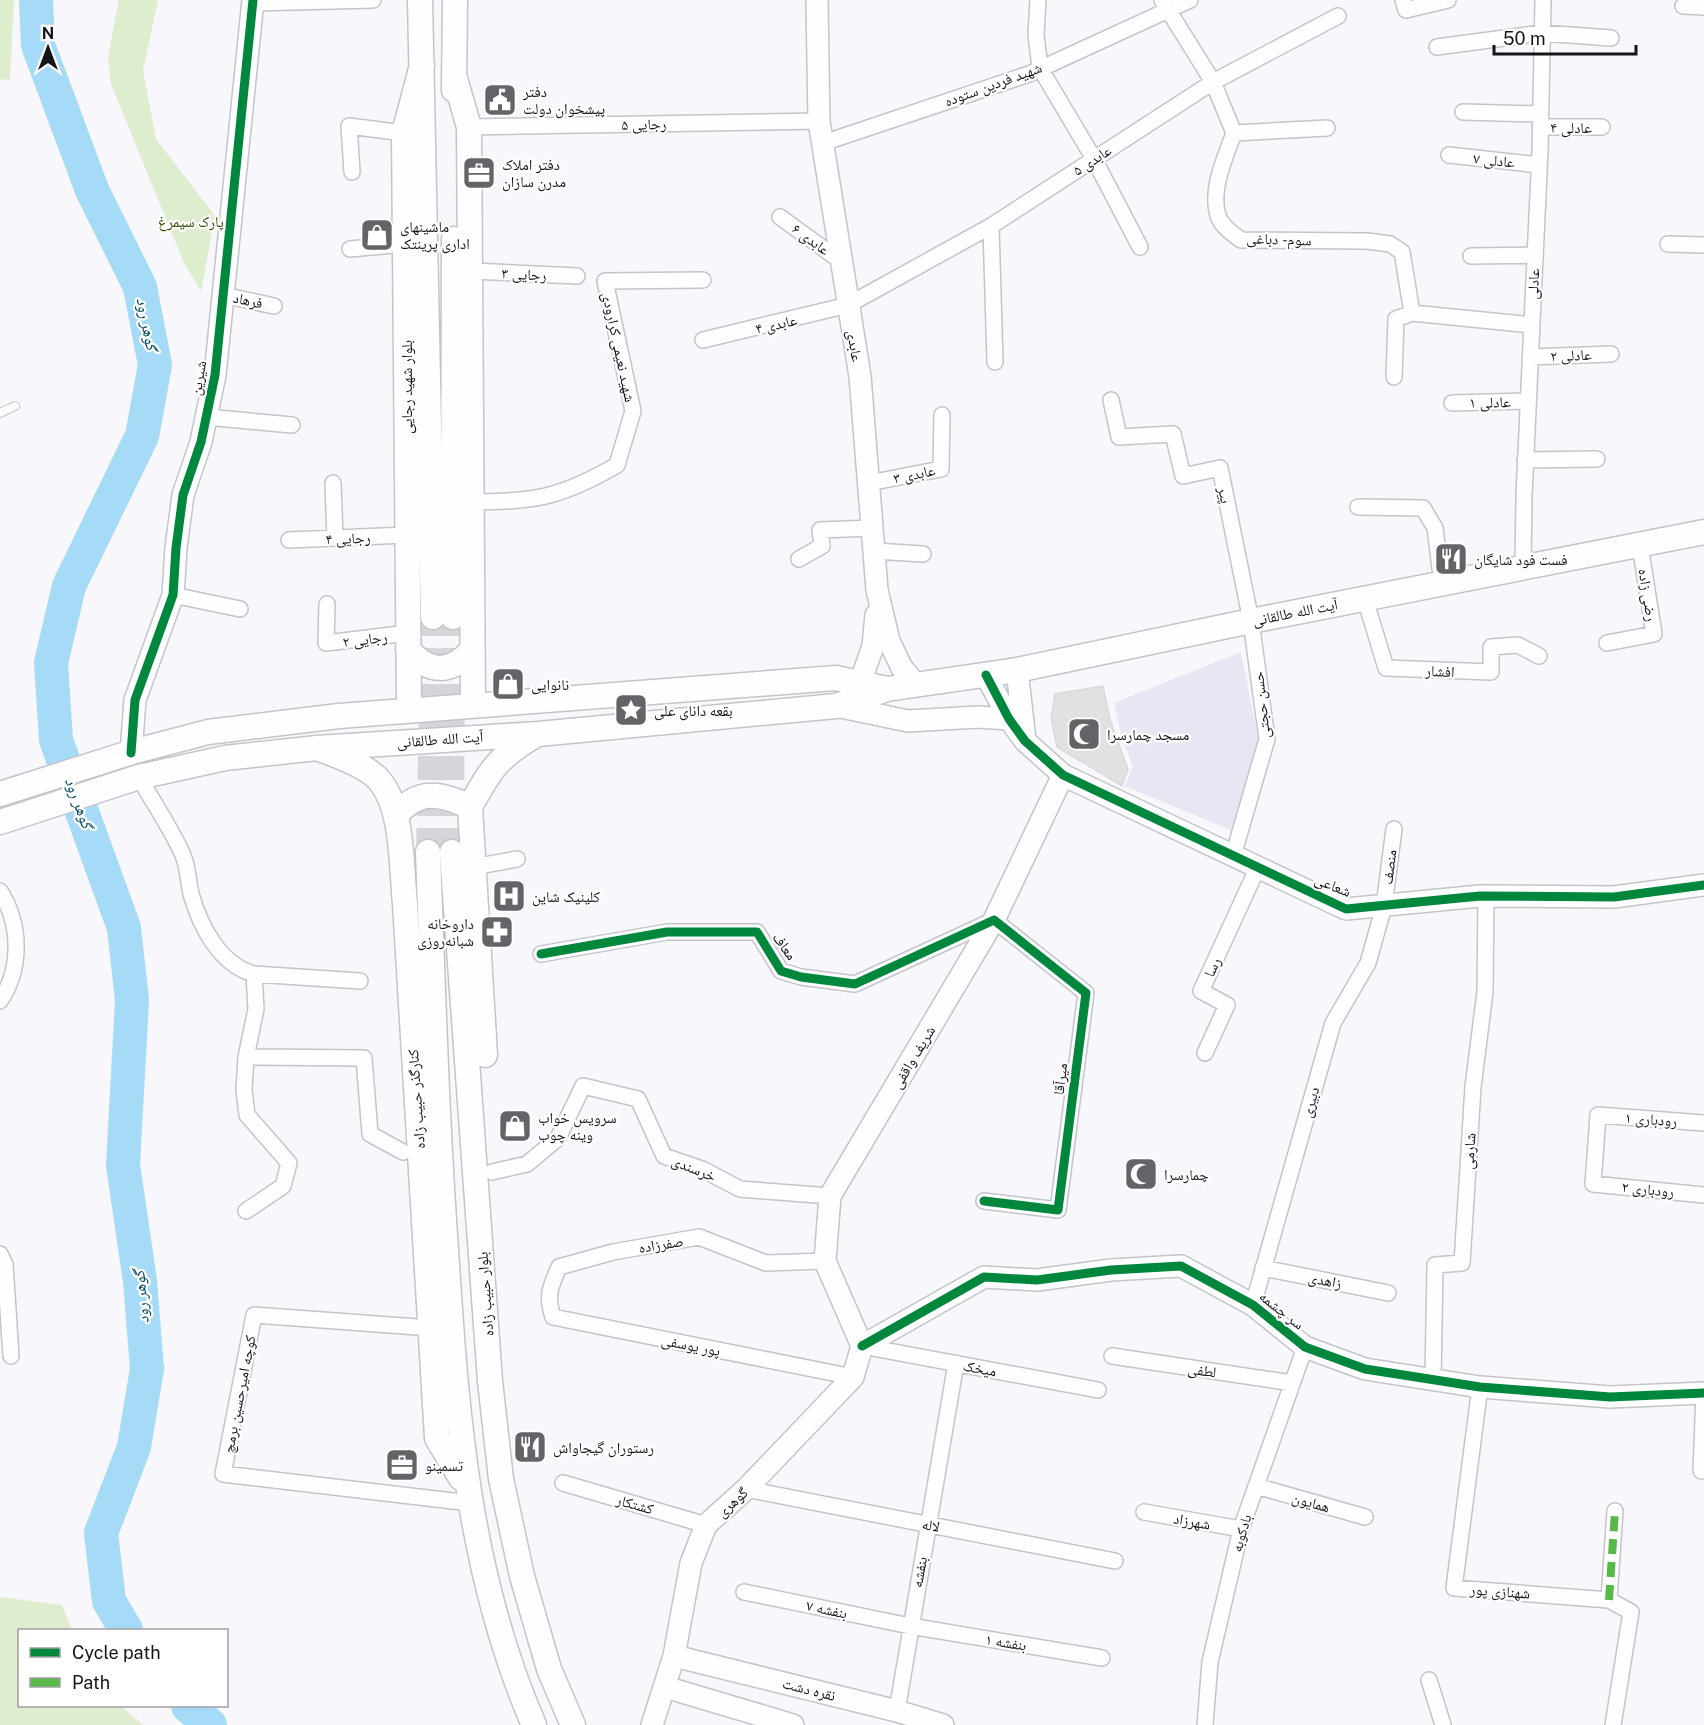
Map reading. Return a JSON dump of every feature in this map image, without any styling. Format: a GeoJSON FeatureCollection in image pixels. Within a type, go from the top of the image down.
{"type":"FeatureCollection","features":[{"type":"Feature","properties":{"kind":"main road","name":"بلوار شهید رجایی"},"geometry":{"type":"LineString","coordinates":[[420,0],[443,617],[455,0]]}},
{"type":"Feature","properties":{"kind":"main road","name":"بلوار شهید رجایی"},"geometry":{"type":"LineString","coordinates":[[409,710],[404,133],[422,65]]}},
{"type":"Feature","properties":{"kind":"main road","name":"بلوار شهید رجایی"},"geometry":{"type":"LineString","coordinates":[[454,75],[469,127],[473,705]]}},
{"type":"Feature","properties":{"kind":"main road","name":"آیت الله طالقانی"},"geometry":{"type":"LineString","coordinates":[[4,820],[138,777],[225,759],[317,748],[538,734],[836,706],[886,689],[1017,670],[1365,598],[1704,532]]}},
{"type":"Feature","properties":{"kind":"main road"},"geometry":{"type":"LineString","coordinates":[[408,641],[419,662],[439,668],[450,667],[461,662],[472,651]]}},
{"type":"Feature","properties":{"kind":"main road","name":"آیت الله طالقانی"},"geometry":{"type":"LineString","coordinates":[[1,794],[131,753],[208,732],[312,719],[836,678],[886,689]]}},
{"type":"Feature","properties":{"kind":"main road"},"geometry":{"type":"LineString","coordinates":[[690,689],[693,720]]}},
{"type":"Feature","properties":{"kind":"main road"},"geometry":{"type":"LineString","coordinates":[[501,1479],[506,1375],[470,807],[488,775],[505,753],[538,734]]}},
{"type":"Feature","properties":{"kind":"main road","name":"کنارگذر حبیب زاده"},"geometry":{"type":"LineString","coordinates":[[317,748],[342,758],[375,776],[391,798],[396,816],[405,904],[437,1438],[468,1494]]}},
{"type":"Feature","properties":{"kind":"main road"},"geometry":{"type":"LineString","coordinates":[[131,753],[138,777]]}},
{"type":"Feature","properties":{"kind":"main road"},"geometry":{"type":"LineString","coordinates":[[396,816],[417,797],[433,794],[449,797],[470,807]]}},
{"type":"Feature","properties":{"kind":"main road"},"geometry":{"type":"LineString","coordinates":[[428,852],[437,1125],[454,1384],[468,1494],[488,1584],[515,1682],[534,1725]]}},
{"type":"Feature","properties":{"kind":"main road","name":"بلوار حبیب زاده"},"geometry":{"type":"LineString","coordinates":[[452,852],[490,1381],[501,1479],[522,1576],[549,1669],[573,1725]]}},
{"type":"Feature","properties":{"kind":"street"},"geometry":{"type":"LineString","coordinates":[[253,1],[373,0]]}},
{"type":"Feature","properties":{"kind":"street","name":"عابدی"},"geometry":{"type":"LineString","coordinates":[[817,0],[819,121],[860,376],[877,590],[889,641],[902,668],[916,685]]}},
{"type":"Feature","properties":{"kind":"street"},"geometry":{"type":"LineString","coordinates":[[1038,0],[1036,35],[1040,68],[1094,159],[1140,247]]}},
{"type":"Feature","properties":{"kind":"street","name":"شهید فردین ستوده"},"geometry":{"type":"LineString","coordinates":[[823,143],[1029,74],[1165,5],[1190,0]]}},
{"type":"Feature","properties":{"kind":"street"},"geometry":{"type":"LineString","coordinates":[[1405,5],[1448,0]]}},
{"type":"Feature","properties":{"kind":"street","name":"عادلی"},"geometry":{"type":"LineString","coordinates":[[1524,568],[1525,460],[1539,165],[1543,0]]}},
{"type":"Feature","properties":{"kind":"street","name":"شیرین"},"geometry":{"type":"LineString","coordinates":[[131,753],[135,700],[173,595],[183,495],[201,442],[215,375],[253,1]]}},
{"type":"Feature","properties":{"kind":"street"},"geometry":{"type":"LineString","coordinates":[[1165,5],[1214,82],[1234,133],[1327,128]]}},
{"type":"Feature","properties":{"kind":"street"},"geometry":{"type":"LineString","coordinates":[[1683,6],[1704,7]]}},
{"type":"Feature","properties":{"kind":"street","name":"عابدی ۵"},"geometry":{"type":"LineString","coordinates":[[848,305],[991,226],[1214,82],[1338,16]]}},
{"type":"Feature","properties":{"kind":"street"},"geometry":{"type":"LineString","coordinates":[[1437,47],[1542,33],[1611,38]]}},
{"type":"Feature","properties":{"kind":"street","name":"عادلی ۴"},"geometry":{"type":"LineString","coordinates":[[1463,112],[1602,127]]}},
{"type":"Feature","properties":{"kind":"street","name":"رجایی ۵"},"geometry":{"type":"LineString","coordinates":[[469,127],[819,121]]}},
{"type":"Feature","properties":{"kind":"street"},"geometry":{"type":"LineString","coordinates":[[352,172],[349,126],[404,133]]}},
{"type":"Feature","properties":{"kind":"street","name":"سوم - دباغی"},"geometry":{"type":"LineString","coordinates":[[1234,133],[1218,178],[1218,216],[1226,228],[1241,240],[1367,241],[1390,244],[1402,252],[1412,313]]}},
{"type":"Feature","properties":{"kind":"street","name":"عادلی ۷"},"geometry":{"type":"LineString","coordinates":[[1449,155],[1539,165]]}},
{"type":"Feature","properties":{"kind":"street","name":"عابدی ۶"},"geometry":{"type":"LineString","coordinates":[[780,217],[842,262]]}},
{"type":"Feature","properties":{"kind":"street"},"geometry":{"type":"LineString","coordinates":[[991,226],[995,362]]}},
{"type":"Feature","properties":{"kind":"street"},"geometry":{"type":"LineString","coordinates":[[350,249],[405,244]]}},
{"type":"Feature","properties":{"kind":"street"},"geometry":{"type":"LineString","coordinates":[[1668,244],[1704,245]]}},
{"type":"Feature","properties":{"kind":"street"},"geometry":{"type":"LineString","coordinates":[[1471,256],[1535,255]]}},
{"type":"Feature","properties":{"kind":"street","name":"رجایی ۳"},"geometry":{"type":"LineString","coordinates":[[471,271],[577,276]]}},
{"type":"Feature","properties":{"kind":"street","name":"شهید نعیمی کرارودی"},"geometry":{"type":"LineString","coordinates":[[473,502],[518,502],[557,495],[616,465],[633,411],[605,281],[703,280]]}},
{"type":"Feature","properties":{"kind":"street","name":"فرهاد"},"geometry":{"type":"LineString","coordinates":[[223,295],[274,306]]}},
{"type":"Feature","properties":{"kind":"street","name":"عابدی ۴"},"geometry":{"type":"LineString","coordinates":[[703,340],[848,305]]}},
{"type":"Feature","properties":{"kind":"street"},"geometry":{"type":"LineString","coordinates":[[1394,377],[1396,319],[1412,313],[1532,325]]}},
{"type":"Feature","properties":{"kind":"street","name":"عادلی ۲"},"geometry":{"type":"LineString","coordinates":[[1530,357],[1611,354]]}},
{"type":"Feature","properties":{"kind":"street","name":"پیر"},"geometry":{"type":"LineString","coordinates":[[1111,400],[1119,437],[1173,434],[1182,476],[1220,468],[1251,621]]}},
{"type":"Feature","properties":{"kind":"street","name":"عادلی ۱"},"geometry":{"type":"LineString","coordinates":[[1452,403],[1528,401]]}},
{"type":"Feature","properties":{"kind":"street","name":"عابدی ۳"},"geometry":{"type":"LineString","coordinates":[[869,483],[941,469],[942,415]]}},
{"type":"Feature","properties":{"kind":"street"},"geometry":{"type":"LineString","coordinates":[[206,417],[292,425]]}},
{"type":"Feature","properties":{"kind":"street"},"geometry":{"type":"LineString","coordinates":[[1525,460],[1597,459]]}},
{"type":"Feature","properties":{"kind":"street"},"geometry":{"type":"LineString","coordinates":[[333,483],[335,538]]}},
{"type":"Feature","properties":{"kind":"street"},"geometry":{"type":"LineString","coordinates":[[1358,507],[1423,508],[1435,528],[1442,584]]}},
{"type":"Feature","properties":{"kind":"street"},"geometry":{"type":"LineString","coordinates":[[799,559],[822,546],[820,530],[873,528]]}},
{"type":"Feature","properties":{"kind":"street","name":"رجایی ۴"},"geometry":{"type":"LineString","coordinates":[[289,540],[406,535]]}},
{"type":"Feature","properties":{"kind":"street","name":"رضی زاده"},"geometry":{"type":"LineString","coordinates":[[1607,643],[1654,634],[1640,545]]}},
{"type":"Feature","properties":{"kind":"street"},"geometry":{"type":"LineString","coordinates":[[874,551],[923,554]]}},
{"type":"Feature","properties":{"kind":"street"},"geometry":{"type":"LineString","coordinates":[[860,683],[873,646],[877,590]]}},
{"type":"Feature","properties":{"kind":"street"},"geometry":{"type":"LineString","coordinates":[[173,595],[240,609]]}},
{"type":"Feature","properties":{"kind":"street","name":"افشار"},"geometry":{"type":"LineString","coordinates":[[1365,598],[1386,668],[1491,672],[1491,647],[1518,645],[1539,656]]}},
{"type":"Feature","properties":{"kind":"street","name":"رجایی ۲"},"geometry":{"type":"LineString","coordinates":[[327,604],[326,643],[408,641]]}},
{"type":"Feature","properties":{"kind":"street","name":"حسن حجتی"},"geometry":{"type":"LineString","coordinates":[[1233,856],[1267,739],[1251,621]]}},
{"type":"Feature","properties":{"kind":"street"},"geometry":{"type":"LineString","coordinates":[[1017,670],[1025,741]]}},
{"type":"Feature","properties":{"kind":"street","name":"شعاعی"},"geometry":{"type":"LineString","coordinates":[[986,675],[1009,718],[1025,741],[1063,775],[1257,869],[1346,909],[1486,896],[1614,897],[1704,885]]}},
{"type":"Feature","properties":{"kind":"street"},"geometry":{"type":"LineString","coordinates":[[836,706],[908,721],[978,717],[1009,718]]}},
{"type":"Feature","properties":{"kind":"street","name":"شریف واقفی"},"geometry":{"type":"LineString","coordinates":[[862,1346],[825,1261],[830,1196],[994,920],[1063,775]]}},
{"type":"Feature","properties":{"kind":"street"},"geometry":{"type":"LineString","coordinates":[[138,777],[183,855],[192,896],[207,932],[218,950],[242,970],[254,974],[360,981]]}},
{"type":"Feature","properties":{"kind":"street","name":"منصف"},"geometry":{"type":"LineString","coordinates":[[1384,906],[1394,829]]}},
{"type":"Feature","properties":{"kind":"street"},"geometry":{"type":"LineString","coordinates":[[473,867],[517,859]]}},
{"type":"Feature","properties":{"kind":"street","name":"رسا"},"geometry":{"type":"LineString","coordinates":[[1205,1053],[1227,1005],[1201,991],[1257,869]]}},
{"type":"Feature","properties":{"kind":"street"},"geometry":{"type":"LineString","coordinates":[[0,891],[17,928],[12,983],[0,1001]]}},
{"type":"Feature","properties":{"kind":"street","name":"شارمی"},"geometry":{"type":"LineString","coordinates":[[1433,1380],[1435,1264],[1462,1263],[1473,1087],[1485,992],[1486,896]]}},
{"type":"Feature","properties":{"kind":"street","name":"دبیری"},"geometry":{"type":"LineString","coordinates":[[1253,1305],[1333,1023],[1368,963],[1384,906]]}},
{"type":"Feature","properties":{"kind":"street","name":"معاف"},"geometry":{"type":"LineString","coordinates":[[541,954],[667,932],[757,932],[781,971],[801,977],[855,984],[994,920]]}},
{"type":"Feature","properties":{"kind":"street","name":"میرآقا"},"geometry":{"type":"LineString","coordinates":[[984,1201],[1058,1210],[1086,993],[994,920]]}},
{"type":"Feature","properties":{"kind":"street"},"geometry":{"type":"LineString","coordinates":[[246,1211],[283,1186],[289,1163],[247,1115],[244,1090],[246,1057],[256,1009],[254,974]]}},
{"type":"Feature","properties":{"kind":"street"},"geometry":{"type":"LineString","coordinates":[[246,1057],[364,1058],[370,1134],[403,1152]]}},
{"type":"Feature","properties":{"kind":"street","name":"خرسندی"},"geometry":{"type":"LineString","coordinates":[[492,1172],[527,1164],[558,1138],[583,1086],[638,1099],[664,1156],[702,1169],[740,1189],[830,1196]]}},
{"type":"Feature","properties":{"kind":"street","name":"رودباری ۱"},"geometry":{"type":"LineString","coordinates":[[1593,1184],[1599,1115],[1704,1124]]}},
{"type":"Feature","properties":{"kind":"street","name":"رودباری ۲"},"geometry":{"type":"LineString","coordinates":[[1593,1184],[1704,1195]]}},
{"type":"Feature","properties":{"kind":"street","name":"صفرزاده"},"geometry":{"type":"LineString","coordinates":[[547,1293],[559,1267],[613,1252],[699,1238],[766,1263],[825,1261]]}},
{"type":"Feature","properties":{"kind":"street"},"geometry":{"type":"LineString","coordinates":[[0,1254],[4,1264],[11,1356]]}},
{"type":"Feature","properties":{"kind":"street","name":"سر چشمه"},"geometry":{"type":"LineString","coordinates":[[862,1346],[984,1277],[1037,1280],[1111,1270],[1181,1266],[1253,1305],[1305,1347],[1365,1369],[1480,1387],[1610,1397],[1704,1393]]}},
{"type":"Feature","properties":{"kind":"street","name":"زاهدی"},"geometry":{"type":"LineString","coordinates":[[1263,1268],[1388,1293]]}},
{"type":"Feature","properties":{"kind":"street","name":"پور یوسفی"},"geometry":{"type":"LineString","coordinates":[[547,1293],[553,1317],[853,1377]]}},
{"type":"Feature","properties":{"kind":"street","name":"کوچه امیرحسین برمچ"},"geometry":{"type":"LineString","coordinates":[[431,1328],[254,1315],[223,1474],[468,1494]]}},
{"type":"Feature","properties":{"kind":"street","name":"میخک"},"geometry":{"type":"LineString","coordinates":[[862,1346],[1098,1390]]}},
{"type":"Feature","properties":{"kind":"street","name":"گوهری"},"geometry":{"type":"LineString","coordinates":[[652,1725],[674,1656],[691,1563],[706,1525],[746,1489],[853,1377],[862,1346]]}},
{"type":"Feature","properties":{"kind":"street","name":"بادکوبه"},"geometry":{"type":"LineString","coordinates":[[1205,1725],[1210,1662],[1241,1529],[1305,1347]]}},
{"type":"Feature","properties":{"kind":"street","name":"لطفی"},"geometry":{"type":"LineString","coordinates":[[1112,1356],[1292,1383]]}},
{"type":"Feature","properties":{"kind":"street","name":"بنفشه"},"geometry":{"type":"LineString","coordinates":[[897,1711],[956,1363]]}},
{"type":"Feature","properties":{"kind":"street","name":"شهنازی پور"},"geometry":{"type":"LineString","coordinates":[[1480,1387],[1454,1588],[1609,1600]]}},
{"type":"Feature","properties":{"kind":"street"},"geometry":{"type":"LineString","coordinates":[[1701,1471],[1704,1393]]}},
{"type":"Feature","properties":{"kind":"street","name":"کشتکار"},"geometry":{"type":"LineString","coordinates":[[563,1483],[706,1525]]}},
{"type":"Feature","properties":{"kind":"street","name":"همایون"},"geometry":{"type":"LineString","coordinates":[[1256,1486],[1365,1517]]}},
{"type":"Feature","properties":{"kind":"street","name":"لاله"},"geometry":{"type":"LineString","coordinates":[[746,1489],[1115,1561]]}},
{"type":"Feature","properties":{"kind":"street"},"geometry":{"type":"LineString","coordinates":[[1613,1725],[1631,1612],[1609,1600],[1615,1511]]}},
{"type":"Feature","properties":{"kind":"street","name":"شهرزاد"},"geometry":{"type":"LineString","coordinates":[[1144,1512],[1241,1529]]}},
{"type":"Feature","properties":{"kind":"street","name":"بنفشه ۷"},"geometry":{"type":"LineString","coordinates":[[744,1592],[910,1626]]}},
{"type":"Feature","properties":{"kind":"street","name":"بنفشه ۱"},"geometry":{"type":"LineString","coordinates":[[910,1626],[1102,1658]]}},
{"type":"Feature","properties":{"kind":"street","name":"نقره دشت"},"geometry":{"type":"LineString","coordinates":[[674,1656],[897,1711],[943,1725]]}},
{"type":"Feature","properties":{"kind":"street"},"geometry":{"type":"LineString","coordinates":[[698,1697],[693,1681],[698,1670],[707,1664]]}},
{"type":"Feature","properties":{"kind":"street"},"geometry":{"type":"LineString","coordinates":[[1429,1680],[1443,1725]]}},
{"type":"Feature","properties":{"kind":"street"},"geometry":{"type":"LineString","coordinates":[[665,1688],[793,1725]]}},
{"type":"Feature","properties":{"kind":"lane"},"geometry":{"type":"LineString","coordinates":[[0,412],[15,406]]}},
{"type":"Feature","properties":{"kind":"shaded area"},"geometry":{"type":"Polygon","coordinates":[[[1241,652],[1259,743],[1233,831],[1125,786],[1133,767],[1122,738],[1114,703],[1241,652]]]}},
{"type":"Feature","properties":{"kind":"green space"},"geometry":{"type":"Polygon","coordinates":[[[0,0],[14,0],[10,79],[0,80],[0,0]]]}},
{"type":"Feature","properties":{"kind":"green space","name":"پارک سیمرغ"},"geometry":{"type":"Polygon","coordinates":[[[119,0],[158,0],[143,71],[156,139],[215,216],[201,291],[184,263],[111,84],[108,56],[119,0]]]}},
{"type":"Feature","properties":{"kind":"green space"},"geometry":{"type":"Polygon","coordinates":[[[0,1597],[62,1605],[72,1629],[18,1629],[18,1707],[122,1707],[143,1725],[0,1725],[0,1597]]]}},
{"type":"Feature","properties":{"kind":"building","name":"مسجد چمارسرا"},"geometry":{"type":"Polygon","coordinates":[[[1103,686],[1110,720],[1128,769],[1122,786],[1057,747],[1051,718],[1055,694],[1103,686]]]}},
{"type":"Feature","properties":{"kind":"waterway","name":"گوهر رود"},"geometry":{"type":"LineString","coordinates":[[36,0],[38,45],[92,190],[140,287],[155,365],[142,436],[69,586],[51,663],[56,740],[124,928],[132,1000],[123,1165],[140,1281],[147,1369],[134,1447],[101,1533],[109,1601],[125,1629]]}},
{"type":"Feature","properties":{"kind":"waterway","name":"گوهر رود"},"geometry":{"type":"LineString","coordinates":[[189,1707],[210,1725]]}},
{"type":"Feature","properties":{"kind":"tunnel"},"geometry":{"type":"LineString","coordinates":[[428,852],[433,617]]}},
{"type":"Feature","properties":{"kind":"tunnel"},"geometry":{"type":"LineString","coordinates":[[452,852],[453,617]]}},
{"type":"Feature","properties":{"kind":"marked path"},"geometry":{"type":"LineString","coordinates":[[1609,1600],[1615,1511]]}},
{"type":"Feature","properties":{"kind":"cycle path"},"geometry":{"type":"LineString","coordinates":[[131,753],[135,700],[173,595],[183,495],[201,442],[215,375],[253,0]]}},
{"type":"Feature","properties":{"kind":"cycle path"},"geometry":{"type":"LineString","coordinates":[[986,675],[1009,719],[1025,741],[1063,775],[1346,909],[1480,896],[1614,897],[1704,885]]}},
{"type":"Feature","properties":{"kind":"cycle path"},"geometry":{"type":"LineString","coordinates":[[541,954],[667,932],[757,932],[781,971],[801,977],[855,984],[994,920],[1086,993],[1058,1210],[984,1201]]}},
{"type":"Feature","properties":{"kind":"cycle path"},"geometry":{"type":"LineString","coordinates":[[862,1346],[984,1277],[1037,1280],[1111,1270],[1181,1266],[1253,1305],[1305,1347],[1365,1369],[1480,1387],[1610,1397],[1704,1393]]}},
{"type":"Feature","properties":{"kind":"place","name":"دفتر پیشخوان دولت"},"geometry":{"type":"Point","coordinates":[500,100]}},
{"type":"Feature","properties":{"kind":"place","name":"دفتر املاک مدرن سازان"},"geometry":{"type":"Point","coordinates":[479,173]}},
{"type":"Feature","properties":{"kind":"place","name":"ماشینهای اداری پرینتک"},"geometry":{"type":"Point","coordinates":[377,235]}},
{"type":"Feature","properties":{"kind":"place","name":"فست فود شایگان"},"geometry":{"type":"Point","coordinates":[1451,559]}},
{"type":"Feature","properties":{"kind":"place","name":"نانوایی"},"geometry":{"type":"Point","coordinates":[508,684]}},
{"type":"Feature","properties":{"kind":"place","name":"بقعه دانای علی"},"geometry":{"type":"Point","coordinates":[631,710]}},
{"type":"Feature","properties":{"kind":"place","name":"مسجد چمارسرا"},"geometry":{"type":"Point","coordinates":[1084,734]}},
{"type":"Feature","properties":{"kind":"place","name":"کلینیک شاین"},"geometry":{"type":"Point","coordinates":[509,896]}},
{"type":"Feature","properties":{"kind":"place","name":"داروخانه شبانه‌روزی"},"geometry":{"type":"Point","coordinates":[497,932]}},
{"type":"Feature","properties":{"kind":"place","name":"سرویس خواب وینه چوب"},"geometry":{"type":"Point","coordinates":[515,1126]}},
{"type":"Feature","properties":{"kind":"place","name":"چمارسرا"},"geometry":{"type":"Point","coordinates":[1141,1174]}},
{"type":"Feature","properties":{"kind":"place","name":"رستوران گیجاواش"},"geometry":{"type":"Point","coordinates":[530,1447]}},
{"type":"Feature","properties":{"kind":"place","name":"تسمینو"},"geometry":{"type":"Point","coordinates":[402,1465]}}]}
